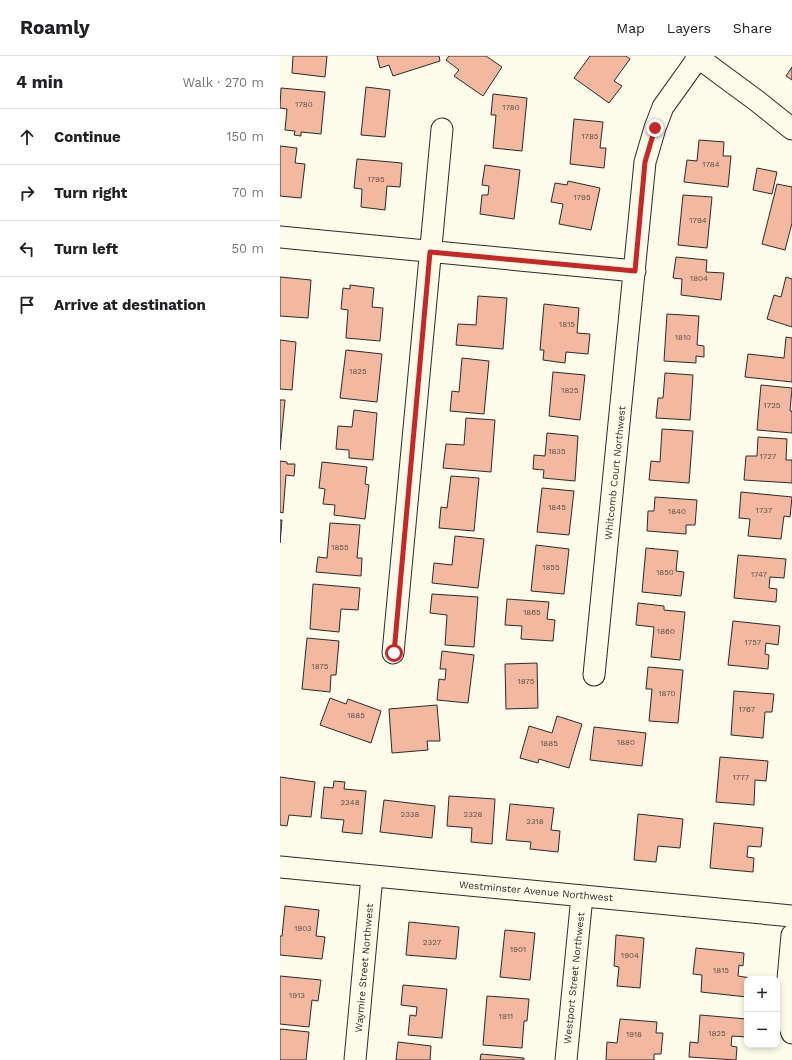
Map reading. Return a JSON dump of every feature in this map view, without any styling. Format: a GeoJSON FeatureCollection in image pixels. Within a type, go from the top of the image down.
{"type":"FeatureCollection","features":[{"type":"Feature","properties":{"kind":"street"},"geometry":{"type":"LineString","coordinates":[[697,57],[792,129]]}},
{"type":"Feature","properties":{"kind":"street","name":"Whitcomb Court Northwest"},"geometry":{"type":"LineString","coordinates":[[594,675],[645,162],[653,135],[664,107],[697,57]]}},
{"type":"Feature","properties":{"kind":"street"},"geometry":{"type":"LineString","coordinates":[[394,653],[442,129]]}},
{"type":"Feature","properties":{"kind":"street"},"geometry":{"type":"LineString","coordinates":[[280,238],[635,271]]}},
{"type":"Feature","properties":{"kind":"street","name":"Westminster Avenue Northwest"},"geometry":{"type":"LineString","coordinates":[[280,867],[792,916]]}},
{"type":"Feature","properties":{"kind":"street","name":"Waymire Street Northwest"},"geometry":{"type":"LineString","coordinates":[[355,1060],[372,876]]}},
{"type":"Feature","properties":{"kind":"street","name":"Westport Street Northwest"},"geometry":{"type":"LineString","coordinates":[[566,1060],[582,896]]}},
{"type":"Feature","properties":{"kind":"street"},"geometry":{"type":"LineString","coordinates":[[792,935],[785,1012],[792,1033]]}},
{"type":"Feature","properties":{"kind":"building"},"geometry":{"type":"Polygon","coordinates":[[[293,56],[327,56],[325,77],[292,73],[293,56]]]}},
{"type":"Feature","properties":{"kind":"building"},"geometry":{"type":"Polygon","coordinates":[[[377,56],[439,56],[440,61],[393,76],[389,65],[380,68],[377,56]]]}},
{"type":"Feature","properties":{"kind":"building"},"geometry":{"type":"Polygon","coordinates":[[[449,56],[486,56],[502,67],[483,96],[454,76],[459,70],[446,60],[449,56]]]}},
{"type":"Feature","properties":{"kind":"building"},"geometry":{"type":"Polygon","coordinates":[[[590,56],[626,56],[630,59],[614,81],[622,86],[609,103],[574,78],[590,56]]]}},
{"type":"Feature","properties":{"kind":"building"},"geometry":{"type":"Polygon","coordinates":[[[792,67],[792,80],[786,76],[792,67]]]}},
{"type":"Feature","properties":{"kind":"building"},"geometry":{"type":"Polygon","coordinates":[[[366,87],[390,90],[385,137],[361,135],[366,87]]]}},
{"type":"Feature","properties":{"kind":"building"},"geometry":{"type":"Polygon","coordinates":[[[281,88],[325,92],[321,134],[301,132],[301,136],[294,135],[295,131],[285,130],[287,109],[280,108],[281,88]]]}},
{"type":"Feature","properties":{"kind":"building"},"geometry":{"type":"Polygon","coordinates":[[[493,94],[527,98],[522,151],[493,148],[496,115],[491,115],[493,94]]]}},
{"type":"Feature","properties":{"kind":"building"},"geometry":{"type":"Polygon","coordinates":[[[574,119],[603,122],[600,148],[606,148],[604,168],[570,164],[574,119]]]}},
{"type":"Feature","properties":{"kind":"building"},"geometry":{"type":"Polygon","coordinates":[[[699,140],[724,142],[723,156],[731,156],[728,187],[684,182],[687,160],[697,161],[699,140]]]}},
{"type":"Feature","properties":{"kind":"building"},"geometry":{"type":"Polygon","coordinates":[[[280,146],[297,148],[295,163],[305,164],[301,198],[280,196],[280,146]]]}},
{"type":"Feature","properties":{"kind":"building"},"geometry":{"type":"Polygon","coordinates":[[[357,159],[402,163],[400,187],[387,186],[385,210],[361,207],[362,189],[354,188],[357,159]]]}},
{"type":"Feature","properties":{"kind":"building"},"geometry":{"type":"Polygon","coordinates":[[[485,165],[520,170],[514,219],[480,214],[482,195],[488,195],[489,186],[482,185],[485,165]]]}},
{"type":"Feature","properties":{"kind":"building"},"geometry":{"type":"Polygon","coordinates":[[[757,168],[777,172],[772,194],[753,190],[757,168]]]}},
{"type":"Feature","properties":{"kind":"building"},"geometry":{"type":"Polygon","coordinates":[[[568,181],[600,188],[591,230],[559,224],[563,204],[551,202],[555,183],[567,185],[568,181]]]}},
{"type":"Feature","properties":{"kind":"building"},"geometry":{"type":"Polygon","coordinates":[[[777,184],[792,187],[792,223],[785,250],[762,244],[777,184]]]}},
{"type":"Feature","properties":{"kind":"building"},"geometry":{"type":"Polygon","coordinates":[[[683,195],[712,197],[707,248],[678,245],[683,195]]]}},
{"type":"Feature","properties":{"kind":"building"},"geometry":{"type":"Polygon","coordinates":[[[676,257],[707,260],[706,272],[724,273],[721,300],[681,295],[682,279],[673,278],[676,257]]]}},
{"type":"Feature","properties":{"kind":"building"},"geometry":{"type":"Polygon","coordinates":[[[280,277],[311,280],[308,318],[280,316],[280,277]]]}},
{"type":"Feature","properties":{"kind":"building"},"geometry":{"type":"Polygon","coordinates":[[[786,277],[792,279],[792,327],[767,319],[774,295],[781,297],[786,277]]]}},
{"type":"Feature","properties":{"kind":"building"},"geometry":{"type":"Polygon","coordinates":[[[350,285],[374,288],[372,307],[383,308],[380,341],[346,338],[348,310],[341,309],[343,288],[350,289],[350,285]]]}},
{"type":"Feature","properties":{"kind":"building"},"geometry":{"type":"Polygon","coordinates":[[[478,296],[507,298],[503,349],[456,345],[458,324],[476,325],[478,296]]]}},
{"type":"Feature","properties":{"kind":"building"},"geometry":{"type":"Polygon","coordinates":[[[544,304],[579,308],[577,333],[590,334],[588,354],[566,352],[565,363],[543,360],[544,350],[540,350],[544,304]]]}},
{"type":"Feature","properties":{"kind":"building"},"geometry":{"type":"Polygon","coordinates":[[[667,314],[699,316],[697,345],[704,346],[704,357],[696,356],[696,363],[664,361],[667,314]]]}},
{"type":"Feature","properties":{"kind":"building"},"geometry":{"type":"Polygon","coordinates":[[[786,337],[792,338],[792,382],[745,377],[748,354],[784,358],[786,337]]]}},
{"type":"Feature","properties":{"kind":"building"},"geometry":{"type":"Polygon","coordinates":[[[280,340],[296,342],[292,390],[280,389],[280,340]]]}},
{"type":"Feature","properties":{"kind":"building"},"geometry":{"type":"Polygon","coordinates":[[[346,350],[382,354],[377,402],[340,398],[346,350]]]}},
{"type":"Feature","properties":{"kind":"building"},"geometry":{"type":"Polygon","coordinates":[[[462,358],[489,361],[484,414],[450,411],[452,391],[459,392],[462,358]]]}},
{"type":"Feature","properties":{"kind":"building"},"geometry":{"type":"Polygon","coordinates":[[[553,372],[585,375],[580,420],[549,416],[553,372]]]}},
{"type":"Feature","properties":{"kind":"building"},"geometry":{"type":"Polygon","coordinates":[[[665,373],[693,375],[690,420],[656,418],[658,398],[663,398],[665,373]]]}},
{"type":"Feature","properties":{"kind":"building"},"geometry":{"type":"Polygon","coordinates":[[[761,385],[792,388],[790,411],[792,411],[792,433],[757,430],[761,385]]]}},
{"type":"Feature","properties":{"kind":"building"},"geometry":{"type":"Polygon","coordinates":[[[280,400],[285,400],[280,450],[280,400]]]}},
{"type":"Feature","properties":{"kind":"building"},"geometry":{"type":"Polygon","coordinates":[[[354,410],[377,413],[373,460],[349,458],[349,450],[336,449],[338,426],[352,427],[354,410]]]}},
{"type":"Feature","properties":{"kind":"building"},"geometry":{"type":"Polygon","coordinates":[[[466,418],[495,420],[491,472],[443,468],[446,444],[464,445],[466,418]]]}},
{"type":"Feature","properties":{"kind":"building"},"geometry":{"type":"Polygon","coordinates":[[[662,429],[693,431],[689,483],[649,480],[651,461],[660,462],[662,429]]]}},
{"type":"Feature","properties":{"kind":"building"},"geometry":{"type":"Polygon","coordinates":[[[547,433],[578,436],[575,481],[543,478],[544,470],[533,469],[534,455],[545,456],[547,433]]]}},
{"type":"Feature","properties":{"kind":"building"},"geometry":{"type":"Polygon","coordinates":[[[758,437],[787,439],[786,460],[792,460],[792,483],[744,480],[746,456],[757,456],[758,437]]]}},
{"type":"Feature","properties":{"kind":"building"},"geometry":{"type":"Polygon","coordinates":[[[280,461],[287,462],[287,464],[295,464],[294,476],[286,475],[283,513],[280,512],[280,461]]]}},
{"type":"Feature","properties":{"kind":"building"},"geometry":{"type":"Polygon","coordinates":[[[322,462],[367,467],[365,484],[369,485],[365,519],[334,515],[335,505],[323,504],[325,489],[319,488],[322,462]]]}},
{"type":"Feature","properties":{"kind":"building"},"geometry":{"type":"Polygon","coordinates":[[[451,476],[479,478],[474,531],[439,528],[441,507],[447,508],[451,476]]]}},
{"type":"Feature","properties":{"kind":"building"},"geometry":{"type":"Polygon","coordinates":[[[542,488],[574,491],[569,535],[537,532],[542,488]]]}},
{"type":"Feature","properties":{"kind":"building"},"geometry":{"type":"Polygon","coordinates":[[[741,492],[792,497],[790,517],[784,516],[781,539],[748,536],[750,519],[739,518],[741,492]]]}},
{"type":"Feature","properties":{"kind":"building"},"geometry":{"type":"Polygon","coordinates":[[[655,497],[697,500],[695,525],[686,525],[686,534],[647,531],[648,511],[654,511],[655,497]]]}},
{"type":"Feature","properties":{"kind":"building"},"geometry":{"type":"Polygon","coordinates":[[[280,520],[282,520],[280,543],[280,520]]]}},
{"type":"Feature","properties":{"kind":"building"},"geometry":{"type":"Polygon","coordinates":[[[330,523],[360,525],[357,558],[362,558],[361,576],[316,572],[318,557],[327,558],[330,523]]]}},
{"type":"Feature","properties":{"kind":"building"},"geometry":{"type":"Polygon","coordinates":[[[455,536],[484,539],[478,588],[432,583],[434,563],[452,565],[455,536]]]}},
{"type":"Feature","properties":{"kind":"building"},"geometry":{"type":"Polygon","coordinates":[[[536,545],[569,549],[564,594],[531,591],[536,545]]]}},
{"type":"Feature","properties":{"kind":"building"},"geometry":{"type":"Polygon","coordinates":[[[646,548],[678,551],[676,571],[684,572],[681,596],[642,592],[646,548]]]}},
{"type":"Feature","properties":{"kind":"building"},"geometry":{"type":"Polygon","coordinates":[[[738,555],[786,559],[784,578],[770,577],[769,588],[777,589],[776,602],[734,598],[738,555]]]}},
{"type":"Feature","properties":{"kind":"building"},"geometry":{"type":"Polygon","coordinates":[[[313,584],[360,588],[358,610],[341,609],[339,632],[310,629],[313,584]]]}},
{"type":"Feature","properties":{"kind":"building"},"geometry":{"type":"Polygon","coordinates":[[[432,594],[478,597],[474,647],[445,645],[447,615],[430,613],[432,594]]]}},
{"type":"Feature","properties":{"kind":"building"},"geometry":{"type":"Polygon","coordinates":[[[507,599],[549,602],[547,619],[555,620],[553,641],[521,639],[522,626],[505,625],[507,599]]]}},
{"type":"Feature","properties":{"kind":"building"},"geometry":{"type":"Polygon","coordinates":[[[638,603],[664,606],[664,610],[685,612],[680,660],[651,657],[654,627],[636,625],[638,603]]]}},
{"type":"Feature","properties":{"kind":"building"},"geometry":{"type":"Polygon","coordinates":[[[733,621],[780,626],[778,645],[766,643],[765,654],[769,655],[768,669],[728,665],[733,621]]]}},
{"type":"Feature","properties":{"kind":"building"},"geometry":{"type":"Polygon","coordinates":[[[307,638],[339,641],[336,675],[331,675],[330,692],[302,689],[307,638]]]}},
{"type":"Feature","properties":{"kind":"building"},"geometry":{"type":"Polygon","coordinates":[[[442,651],[474,655],[468,703],[437,700],[439,679],[445,680],[446,669],[440,669],[442,651]]]}},
{"type":"Feature","properties":{"kind":"building"},"geometry":{"type":"Polygon","coordinates":[[[537,663],[538,708],[506,709],[505,664],[537,663]]]}},
{"type":"Feature","properties":{"kind":"building"},"geometry":{"type":"Polygon","coordinates":[[[648,667],[683,670],[678,723],[649,721],[652,689],[646,689],[648,667]]]}},
{"type":"Feature","properties":{"kind":"building"},"geometry":{"type":"Polygon","coordinates":[[[734,691],[774,694],[772,712],[765,712],[763,738],[731,735],[734,691]]]}},
{"type":"Feature","properties":{"kind":"building"},"geometry":{"type":"Polygon","coordinates":[[[330,698],[346,704],[348,699],[381,711],[371,743],[320,725],[330,698]]]}},
{"type":"Feature","properties":{"kind":"building"},"geometry":{"type":"Polygon","coordinates":[[[437,705],[440,741],[427,741],[428,750],[392,753],[389,709],[437,705]]]}},
{"type":"Feature","properties":{"kind":"building"},"geometry":{"type":"Polygon","coordinates":[[[557,716],[582,724],[569,768],[539,759],[538,763],[520,758],[529,726],[552,733],[557,716]]]}},
{"type":"Feature","properties":{"kind":"building"},"geometry":{"type":"Polygon","coordinates":[[[594,727],[646,733],[642,766],[590,760],[594,727]]]}},
{"type":"Feature","properties":{"kind":"building"},"geometry":{"type":"Polygon","coordinates":[[[720,757],[768,761],[766,781],[755,780],[754,805],[716,802],[720,757]]]}},
{"type":"Feature","properties":{"kind":"building"},"geometry":{"type":"Polygon","coordinates":[[[280,777],[315,782],[311,817],[289,815],[287,826],[280,825],[280,777]]]}},
{"type":"Feature","properties":{"kind":"building"},"geometry":{"type":"Polygon","coordinates":[[[334,781],[345,782],[344,789],[366,791],[362,834],[342,832],[344,820],[321,818],[324,787],[333,788],[334,781]]]}},
{"type":"Feature","properties":{"kind":"building"},"geometry":{"type":"Polygon","coordinates":[[[449,796],[495,799],[492,844],[471,842],[472,828],[447,826],[449,796]]]}},
{"type":"Feature","properties":{"kind":"building"},"geometry":{"type":"Polygon","coordinates":[[[384,800],[435,806],[432,838],[380,832],[384,800]]]}},
{"type":"Feature","properties":{"kind":"building"},"geometry":{"type":"Polygon","coordinates":[[[510,804],[554,808],[551,830],[560,831],[558,852],[530,849],[531,842],[506,840],[510,804]]]}},
{"type":"Feature","properties":{"kind":"building"},"geometry":{"type":"Polygon","coordinates":[[[638,814],[683,819],[680,848],[658,846],[656,862],[634,860],[638,814]]]}},
{"type":"Feature","properties":{"kind":"building"},"geometry":{"type":"Polygon","coordinates":[[[714,823],[763,828],[761,847],[748,846],[747,857],[754,858],[753,872],[710,868],[714,823]]]}},
{"type":"Feature","properties":{"kind":"building"},"geometry":{"type":"Polygon","coordinates":[[[285,906],[319,910],[316,936],[325,937],[322,959],[280,955],[280,936],[282,936],[285,906]]]}},
{"type":"Feature","properties":{"kind":"building"},"geometry":{"type":"Polygon","coordinates":[[[409,922],[459,927],[456,959],[406,955],[409,922]]]}},
{"type":"Feature","properties":{"kind":"building"},"geometry":{"type":"Polygon","coordinates":[[[505,930],[535,933],[530,980],[500,977],[505,930]]]}},
{"type":"Feature","properties":{"kind":"building"},"geometry":{"type":"Polygon","coordinates":[[[616,935],[644,938],[640,988],[617,986],[619,967],[614,966],[616,935]]]}},
{"type":"Feature","properties":{"kind":"building"},"geometry":{"type":"Polygon","coordinates":[[[696,948],[744,953],[743,966],[739,965],[738,976],[744,977],[744,997],[701,992],[702,975],[693,974],[696,948]]]}},
{"type":"Feature","properties":{"kind":"building"},"geometry":{"type":"Polygon","coordinates":[[[280,976],[321,980],[318,1001],[312,1000],[309,1027],[280,1024],[280,976]]]}},
{"type":"Feature","properties":{"kind":"building"},"geometry":{"type":"Polygon","coordinates":[[[403,985],[447,989],[442,1038],[408,1035],[410,1015],[416,1016],[417,1007],[401,1005],[403,985]]]}},
{"type":"Feature","properties":{"kind":"building"},"geometry":{"type":"Polygon","coordinates":[[[487,996],[529,999],[527,1021],[524,1021],[522,1048],[483,1045],[487,996]]]}},
{"type":"Feature","properties":{"kind":"building"},"geometry":{"type":"Polygon","coordinates":[[[700,1015],[744,1019],[744,1037],[732,1036],[731,1046],[737,1047],[736,1060],[689,1057],[690,1042],[698,1043],[700,1015]]]}},
{"type":"Feature","properties":{"kind":"building"},"geometry":{"type":"Polygon","coordinates":[[[620,1019],[657,1022],[656,1033],[663,1033],[661,1054],[654,1054],[654,1060],[606,1060],[607,1042],[617,1043],[620,1019]]]}},
{"type":"Feature","properties":{"kind":"building"},"geometry":{"type":"Polygon","coordinates":[[[280,1029],[309,1032],[306,1060],[280,1060],[280,1029]]]}},
{"type":"Feature","properties":{"kind":"building"},"geometry":{"type":"Polygon","coordinates":[[[398,1042],[431,1046],[430,1060],[396,1060],[398,1042]]]}},
{"type":"Feature","properties":{"kind":"building"},"geometry":{"type":"Polygon","coordinates":[[[481,1054],[524,1058],[524,1060],[480,1060],[481,1054]]]}},
{"type":"Feature","properties":{"kind":"route"},"geometry":{"type":"LineString","coordinates":[[394,653],[430,252],[635,271],[645,162],[655,128]]}}]}
